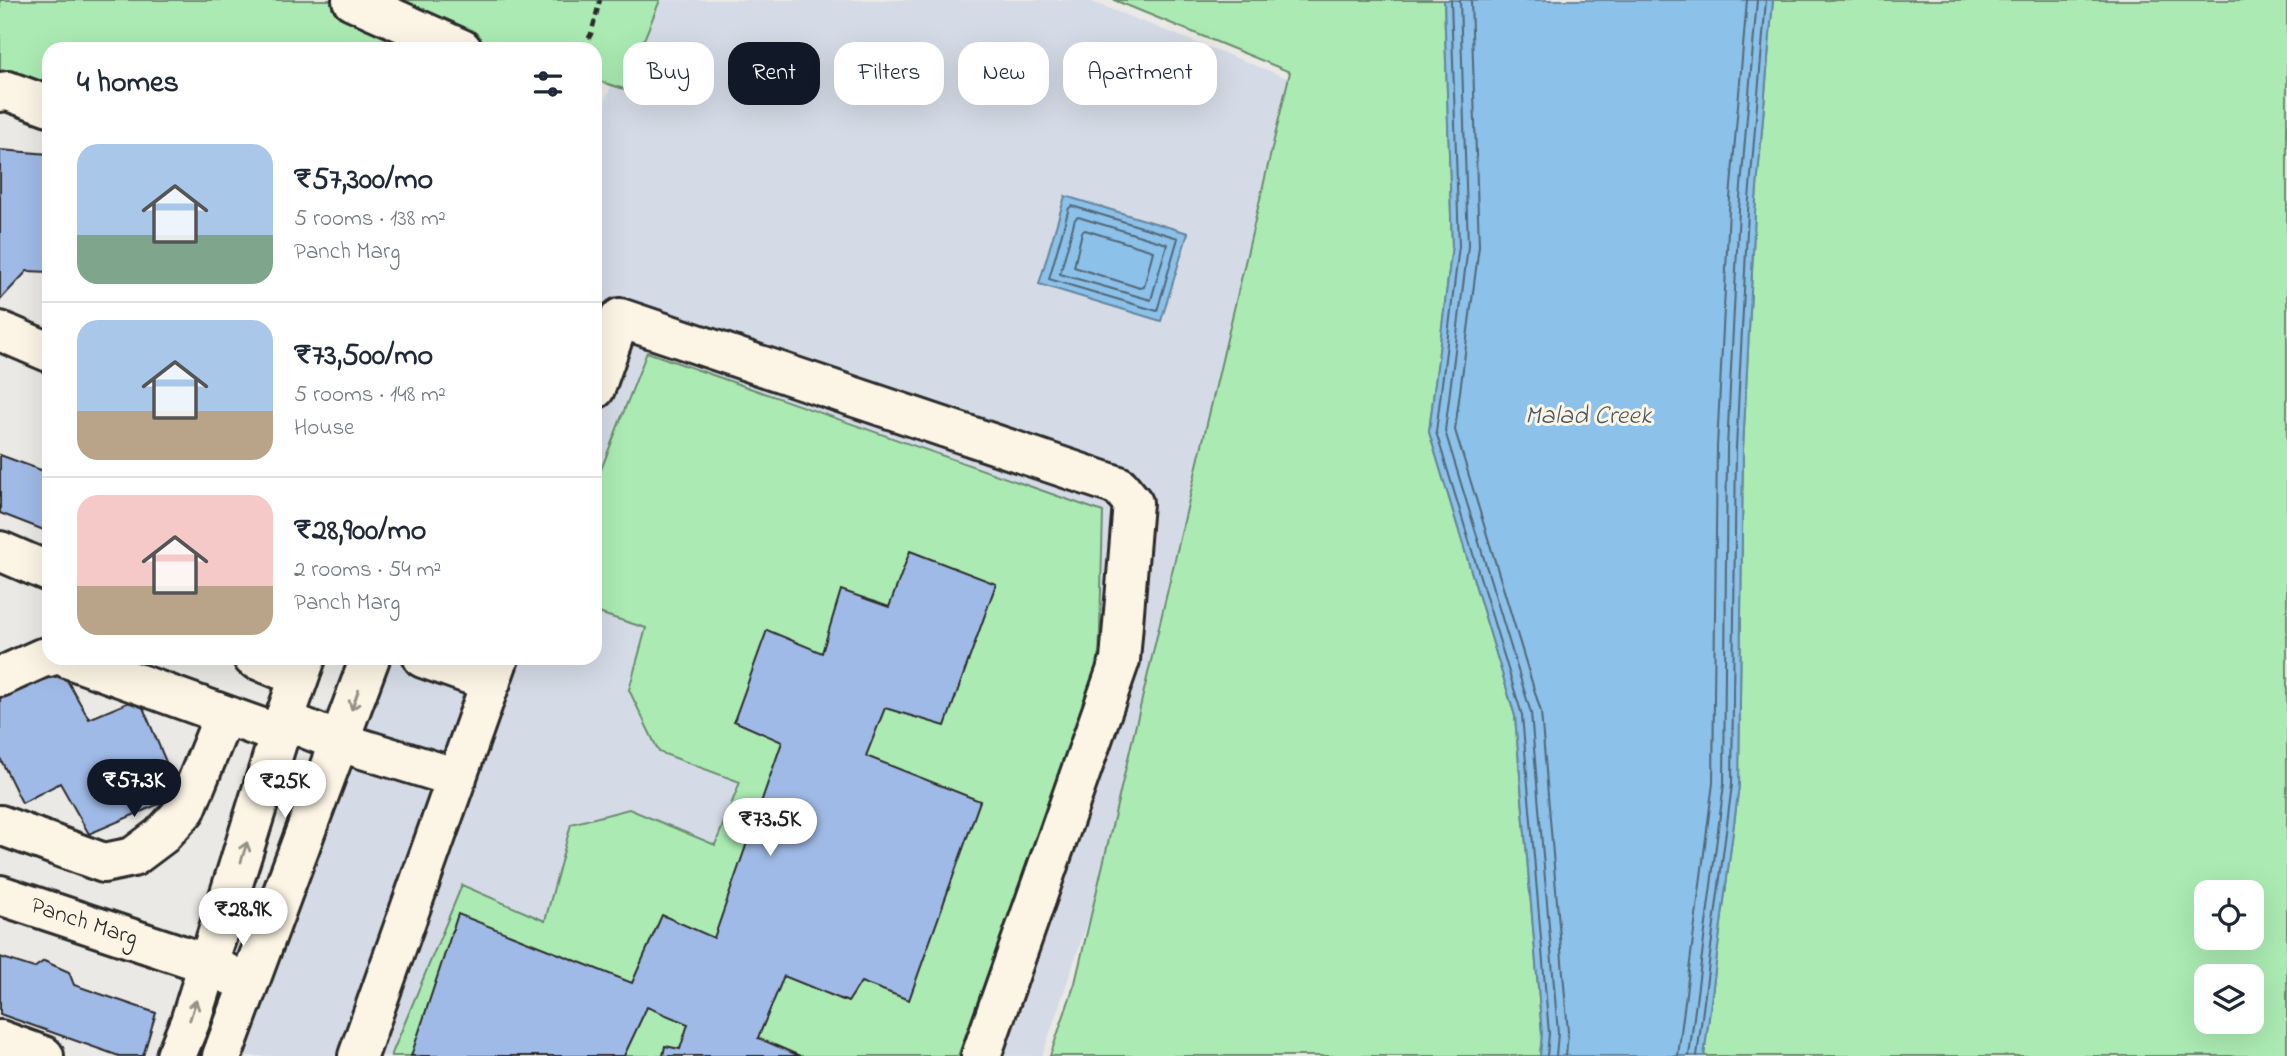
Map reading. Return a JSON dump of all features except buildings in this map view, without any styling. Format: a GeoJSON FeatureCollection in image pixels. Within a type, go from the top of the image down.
{"type":"FeatureCollection","features":[{"type":"Feature","properties":{"kind":"street"},"geometry":{"type":"LineString","coordinates":[[352,0],[446,42]]}},
{"type":"Feature","properties":{"kind":"street"},"geometry":{"type":"LineString","coordinates":[[0,92],[8,91],[42,103]]}},
{"type":"Feature","properties":{"kind":"street"},"geometry":{"type":"LineString","coordinates":[[602,369],[620,318],[1119,486],[1133,503],[1120,660],[981,1056]]}},
{"type":"Feature","properties":{"kind":"street"},"geometry":{"type":"LineString","coordinates":[[0,331],[42,349]]}},
{"type":"Feature","properties":{"kind":"street"},"geometry":{"type":"LineString","coordinates":[[0,551],[42,569]]}},
{"type":"Feature","properties":{"kind":"street"},"geometry":{"type":"LineString","coordinates":[[0,677],[42,658]]}},
{"type":"Feature","properties":{"kind":"street"},"geometry":{"type":"LineString","coordinates":[[86,665],[224,715],[340,742],[457,778]]}},
{"type":"Feature","properties":{"kind":"street"},"geometry":{"type":"LineString","coordinates":[[222,1056],[368,665]]}},
{"type":"Feature","properties":{"kind":"street"},"geometry":{"type":"LineString","coordinates":[[358,1056],[495,670],[465,665]]}},
{"type":"Feature","properties":{"kind":"street"},"geometry":{"type":"LineString","coordinates":[[176,1056],[303,667]]}},
{"type":"Feature","properties":{"kind":"street"},"geometry":{"type":"LineString","coordinates":[[0,825],[104,863],[133,857],[161,836],[186,809],[224,715]]}},
{"type":"Feature","properties":{"kind":"street","name":"Panch Marg"},"geometry":{"type":"LineString","coordinates":[[0,895],[208,964],[250,985]]}},
{"type":"Feature","properties":{"kind":"path"},"geometry":{"type":"LineString","coordinates":[[587,42],[600,0]]}},
{"type":"Feature","properties":{"kind":"shaded area"},"geometry":{"type":"Polygon","coordinates":[[[644,0],[1087,0],[1195,42],[1063,42],[1063,105],[1217,105],[1217,51],[1290,79],[1097,895],[1042,1056],[238,1056],[388,665],[602,665],[602,110],[623,55],[623,105],[714,105],[714,42],[628,42],[644,0]]]}},
{"type":"Feature","properties":{"kind":"green space"},"geometry":{"type":"Polygon","coordinates":[[[0,0],[660,0],[643,42],[623,42],[623,89],[602,82],[602,42],[42,42],[42,94],[0,71],[0,0]]]}},
{"type":"Feature","properties":{"kind":"green space"},"geometry":{"type":"Polygon","coordinates":[[[1114,0],[1444,0],[1452,246],[1429,432],[1515,716],[1542,1034],[1540,1056],[1050,1056],[1075,983],[1290,72],[1114,0]]]}},
{"type":"Feature","properties":{"kind":"green space"},"geometry":{"type":"Polygon","coordinates":[[[1773,0],[2287,0],[2287,1056],[1704,1056],[1739,785],[1743,449],[1755,212],[1773,0]]]}},
{"type":"Feature","properties":{"kind":"green space"},"geometry":{"type":"Polygon","coordinates":[[[647,352],[1103,512],[1099,667],[958,1056],[391,1056],[462,885],[545,921],[571,824],[629,809],[715,845],[740,782],[659,752],[629,690],[646,628],[602,614],[602,467],[647,352]]]}},
{"type":"Feature","properties":{"kind":"water","name":"Malad Creek"},"geometry":{"type":"Polygon","coordinates":[[[1444,0],[1773,0],[1755,212],[1743,449],[1739,785],[1704,1056],[1540,1056],[1542,1034],[1515,716],[1429,432],[1452,246],[1444,0]]]}},
{"type":"Feature","properties":{"kind":"water"},"geometry":{"type":"Polygon","coordinates":[[[1065,196],[1188,233],[1161,321],[1039,284],[1065,196]]]}}]}
